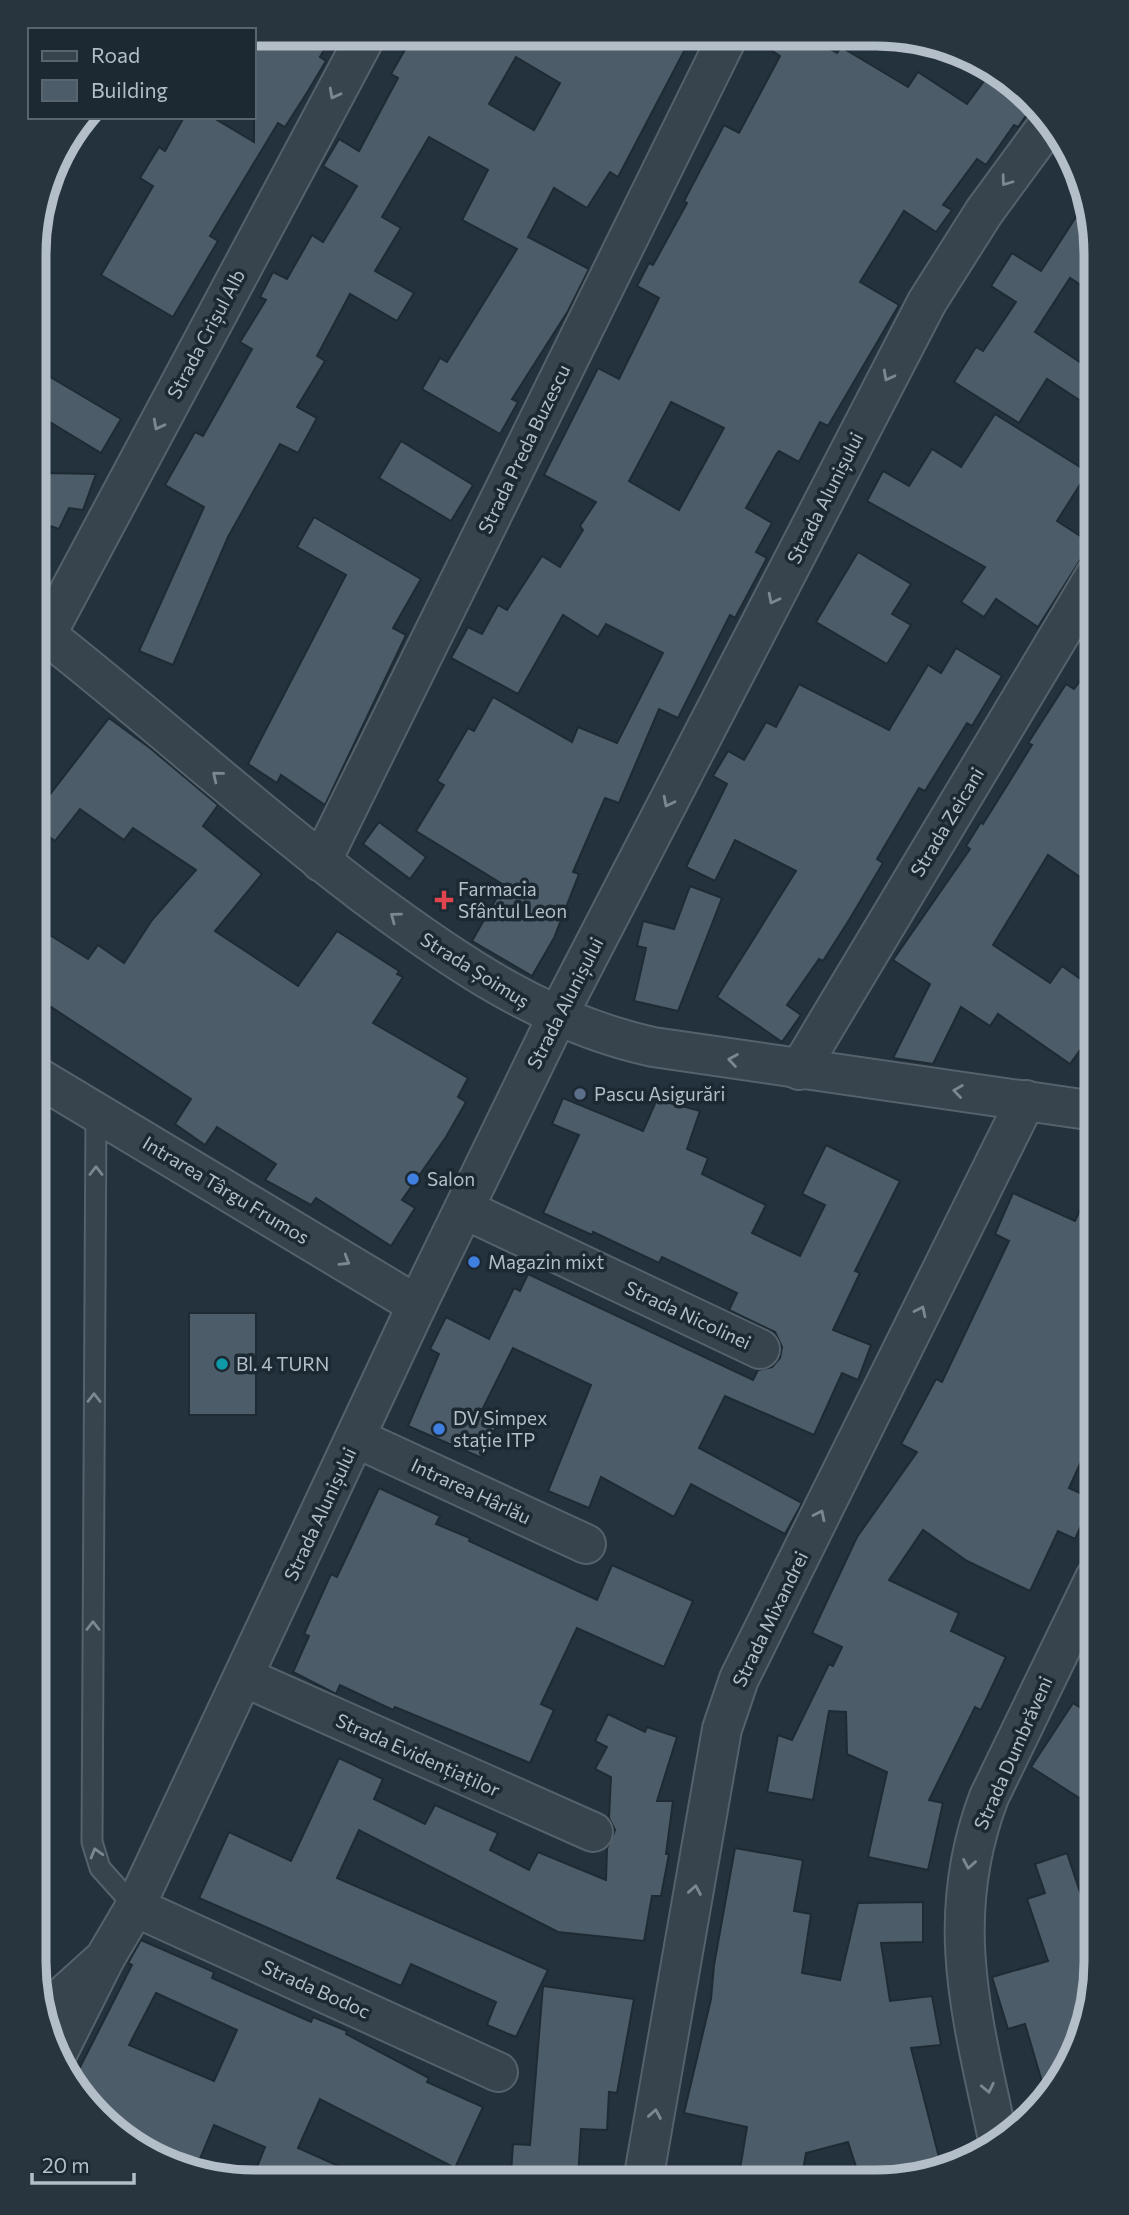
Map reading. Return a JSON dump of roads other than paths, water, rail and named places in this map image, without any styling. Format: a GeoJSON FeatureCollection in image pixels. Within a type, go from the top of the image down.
{"type":"FeatureCollection","features":[{"type":"Feature","properties":{"kind":"street","name":"Strada Crișul Alb"},"geometry":{"type":"LineString","coordinates":[[46,620],[360,46]]}},
{"type":"Feature","properties":{"kind":"street","name":"Strada Preda Buzescu"},"geometry":{"type":"LineString","coordinates":[[321,862],[723,46]]}},
{"type":"Feature","properties":{"kind":"street","name":"Strada Alunișului"},"geometry":{"type":"LineString","coordinates":[[63,2043],[104,1958],[135,1907],[417,1305],[557,1017],[927,302],[984,212],[1043,130]]}},
{"type":"Feature","properties":{"kind":"street","name":"Strada Zeicani"},"geometry":{"type":"LineString","coordinates":[[799,1070],[1084,594]]}},
{"type":"Feature","properties":{"kind":"street","name":"Strada Șoimuș"},"geometry":{"type":"LineString","coordinates":[[46,636],[321,862],[424,939],[489,981],[557,1017],[586,1029],[653,1047],[1084,1109]]}},
{"type":"Feature","properties":{"kind":"street","name":"Intrarea Târgu Frumos"},"geometry":{"type":"LineString","coordinates":[[46,1082],[417,1305]]}},
{"type":"Feature","properties":{"kind":"street","name":"Strada Mixandrei"},"geometry":{"type":"LineString","coordinates":[[645,2170],[722,1730],[739,1679],[1026,1100]]}},
{"type":"Feature","properties":{"kind":"street","name":"Strada Nicolinei"},"geometry":{"type":"LineString","coordinates":[[464,1209],[760,1349]]}},
{"type":"Feature","properties":{"kind":"street","name":"Intrarea Hârlău"},"geometry":{"type":"LineString","coordinates":[[356,1438],[586,1544]]}},
{"type":"Feature","properties":{"kind":"street","name":"Strada Dumbrăveni"},"geometry":{"type":"LineString","coordinates":[[996,2131],[966,1973],[962,1936],[965,1880],[978,1825],[989,1797],[1083,1602]]}},
{"type":"Feature","properties":{"kind":"street","name":"Strada Evidențiaților"},"geometry":{"type":"LineString","coordinates":[[244,1678],[593,1832]]}},
{"type":"Feature","properties":{"kind":"street","name":"Strada Bodoc"},"geometry":{"type":"LineString","coordinates":[[135,1907],[498,2072]]}},
{"type":"Feature","properties":{"kind":"street"},"geometry":{"type":"LineString","coordinates":[[51,2007],[104,1958]]}},
{"type":"Feature","properties":{"kind":"lane"},"geometry":{"type":"LineString","coordinates":[[96,1112],[92,1842],[100,1868],[135,1907]]}},
{"type":"Feature","properties":{"kind":"place","name":"Farmacia Sfântul Leon"},"geometry":{"type":"Point","coordinates":[444,900]}},
{"type":"Feature","properties":{"kind":"place","name":"Pascu Asigurări"},"geometry":{"type":"Point","coordinates":[580,1094]}},
{"type":"Feature","properties":{"kind":"place","name":"Salon"},"geometry":{"type":"Point","coordinates":[413,1179]}},
{"type":"Feature","properties":{"kind":"place","name":"Magazin mixt"},"geometry":{"type":"Point","coordinates":[474,1262]}},
{"type":"Feature","properties":{"kind":"place","name":"Bl. 4 TURN"},"geometry":{"type":"Point","coordinates":[222,1364]}},
{"type":"Feature","properties":{"kind":"place","name":"DV Simpex stație ITP"},"geometry":{"type":"Point","coordinates":[439,1429]}}]}
